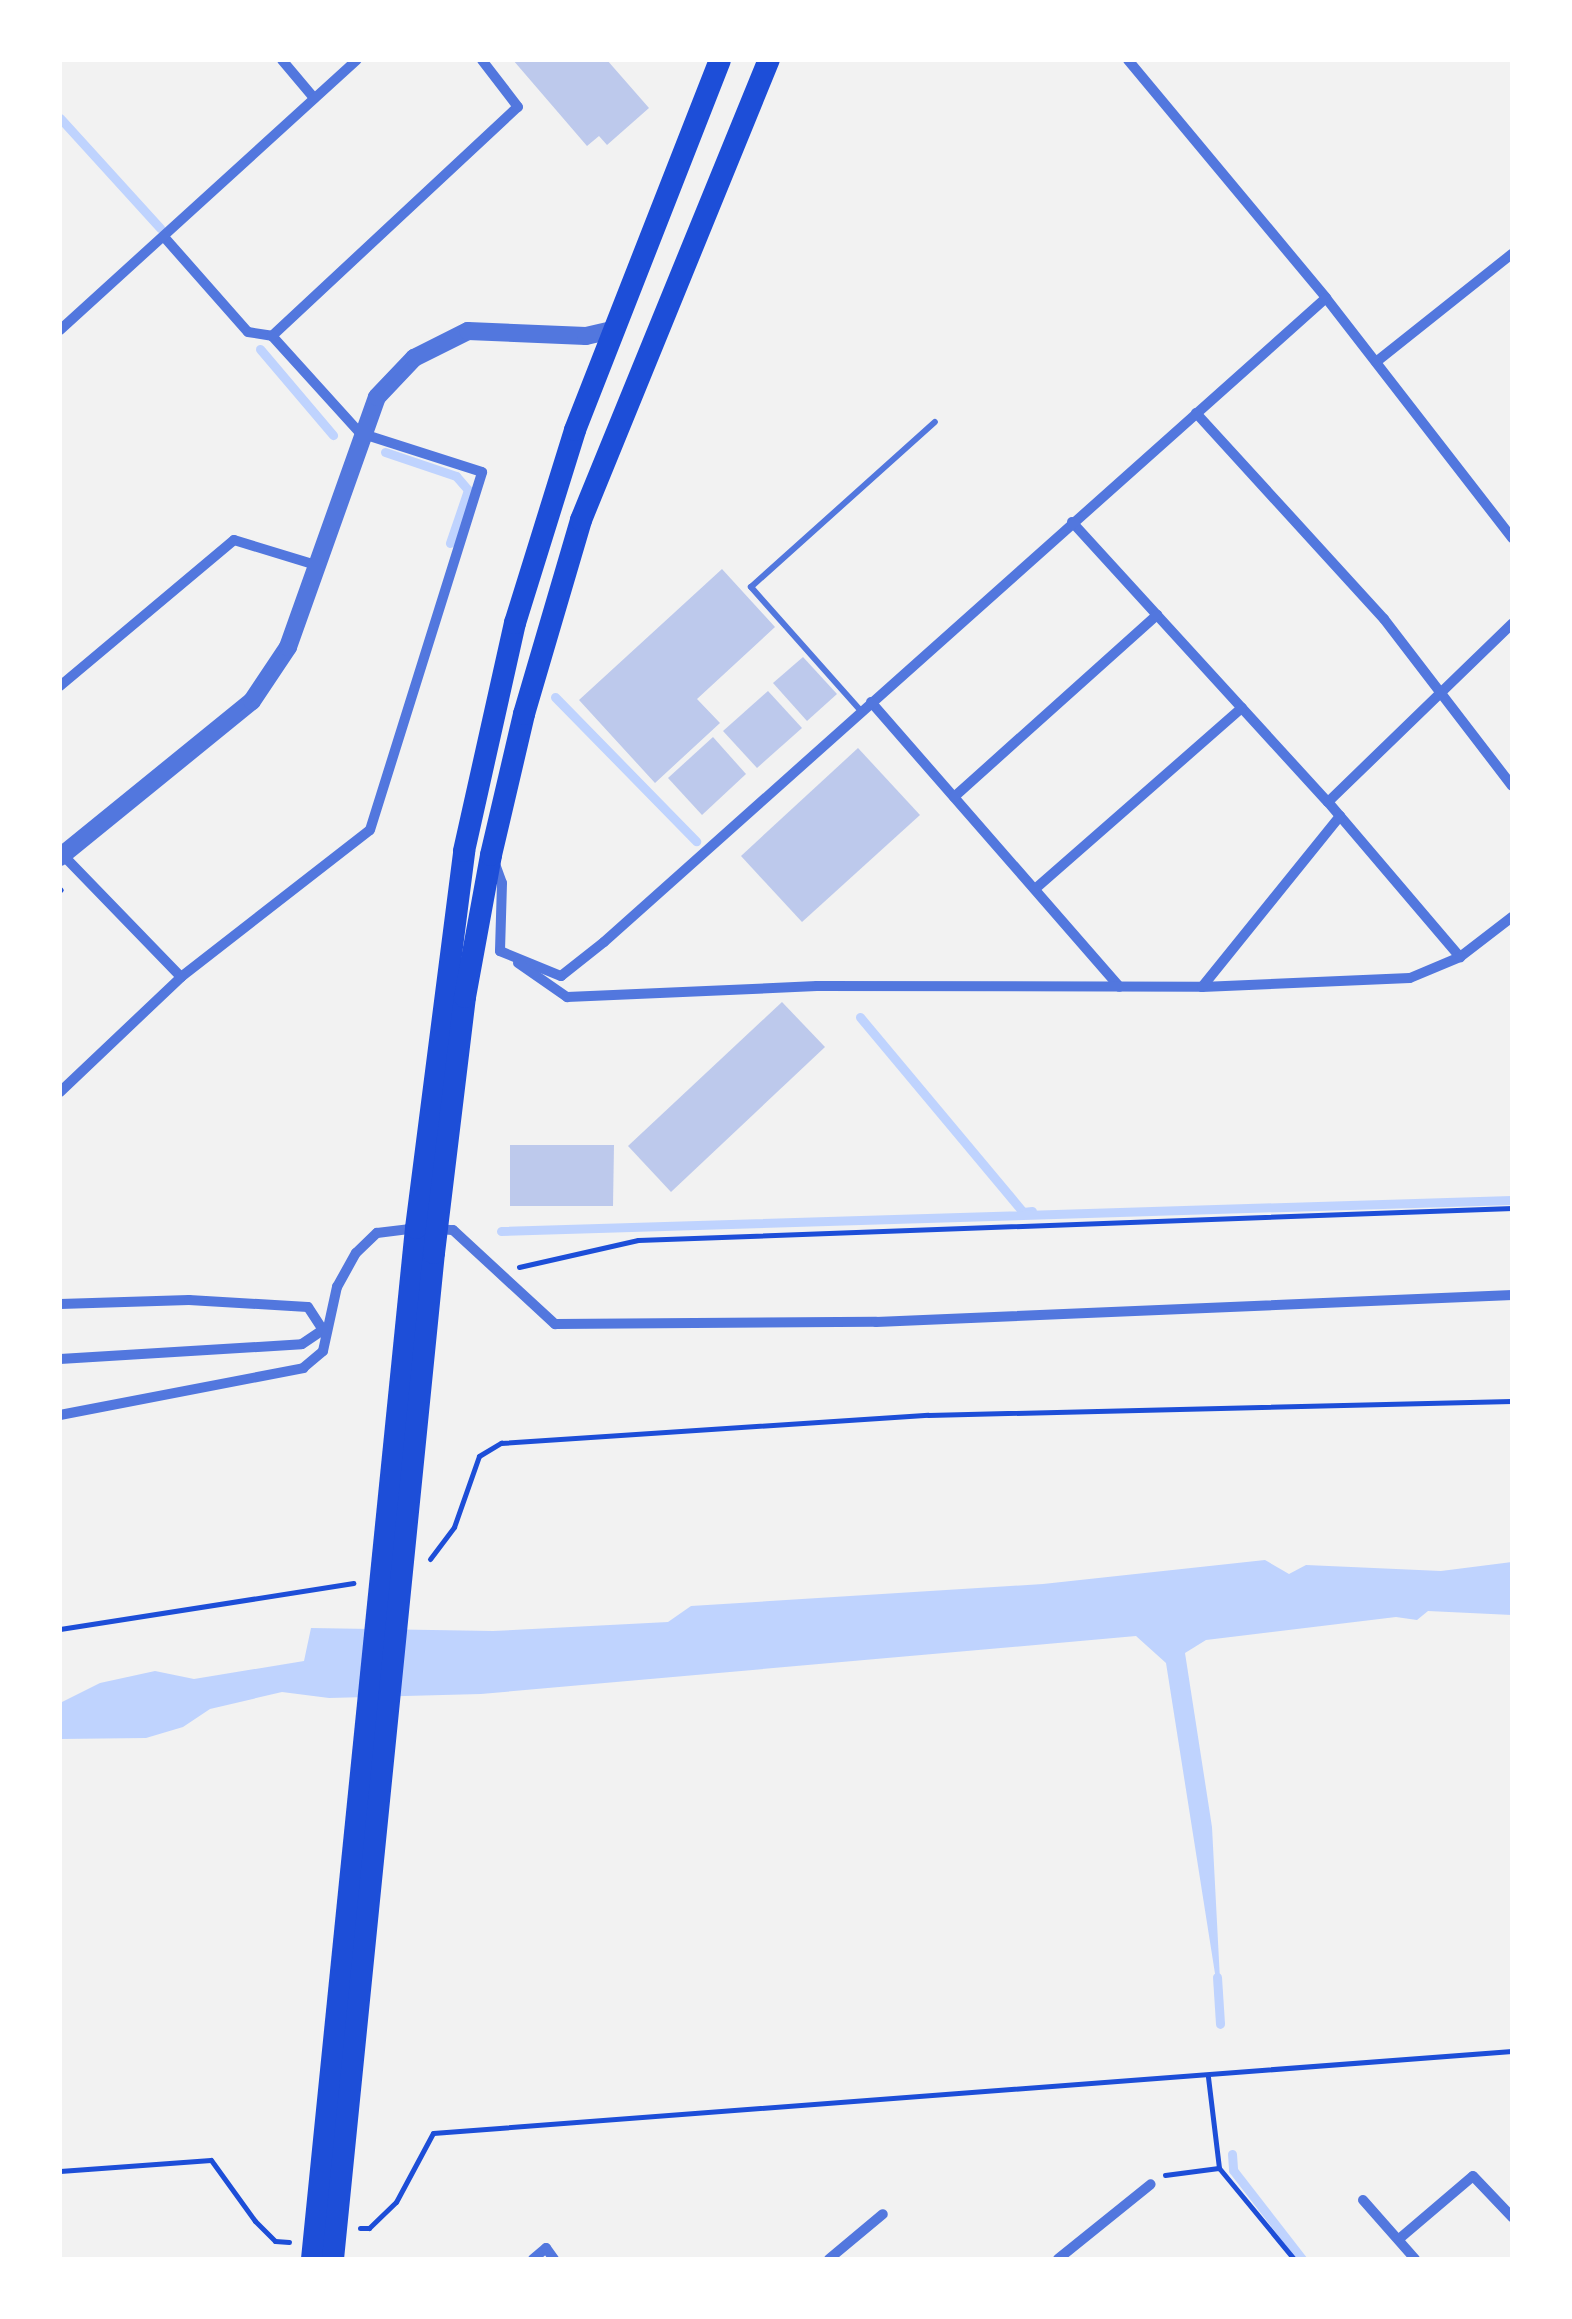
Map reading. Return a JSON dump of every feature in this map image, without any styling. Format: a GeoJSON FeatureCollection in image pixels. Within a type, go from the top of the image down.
{"type":"FeatureCollection","features":[{"type":"Feature","properties":{"kind":"highway"},"geometry":{"type":"LineString","coordinates":[[427,1229],[444,986],[483,760],[515,623],[575,430],[720,60]]}},
{"type":"Feature","properties":{"kind":"highway"},"geometry":{"type":"LineString","coordinates":[[333,2259],[424,1253],[491,856],[524,714],[581,520],[770,60]]}},
{"type":"Feature","properties":{"kind":"highway"},"geometry":{"type":"LineString","coordinates":[[312,2259],[336,2223]]}},
{"type":"Feature","properties":{"kind":"street"},"geometry":{"type":"LineString","coordinates":[[282,60],[314,98]]}},
{"type":"Feature","properties":{"kind":"street"},"geometry":{"type":"LineString","coordinates":[[60,330],[357,60]]}},
{"type":"Feature","properties":{"kind":"street"},"geometry":{"type":"LineString","coordinates":[[272,336],[518,108],[482,60]]}},
{"type":"Feature","properties":{"kind":"street"},"geometry":{"type":"LineString","coordinates":[[1128,60],[1326,298],[1512,538]]}},
{"type":"Feature","properties":{"kind":"street"},"geometry":{"type":"LineString","coordinates":[[60,1092],[181,977],[370,830],[482,472],[360,432],[272,336],[248,332],[165,238]]}},
{"type":"Feature","properties":{"kind":"street"},"geometry":{"type":"LineString","coordinates":[[1376,362],[1512,254]]}},
{"type":"Feature","properties":{"kind":"street"},"geometry":{"type":"LineString","coordinates":[[500,952],[562,976],[1326,298]]}},
{"type":"Feature","properties":{"kind":"street"},"geometry":{"type":"LineString","coordinates":[[181,977],[61,854],[252,701],[288,647],[360,432],[377,397],[414,358],[468,331],[586,336],[616,329]]}},
{"type":"Feature","properties":{"kind":"street"},"geometry":{"type":"LineString","coordinates":[[1196,413],[1384,619],[1512,786]]}},
{"type":"Feature","properties":{"kind":"street"},"geometry":{"type":"LineString","coordinates":[[1072,522],[1328,802],[1460,957]]}},
{"type":"Feature","properties":{"kind":"street"},"geometry":{"type":"LineString","coordinates":[[60,686],[234,540],[318,566]]}},
{"type":"Feature","properties":{"kind":"street"},"geometry":{"type":"LineString","coordinates":[[954,797],[1157,615]]}},
{"type":"Feature","properties":{"kind":"street"},"geometry":{"type":"LineString","coordinates":[[1328,802],[1512,624]]}},
{"type":"Feature","properties":{"kind":"street"},"geometry":{"type":"LineString","coordinates":[[871,702],[1120,987]]}},
{"type":"Feature","properties":{"kind":"street"},"geometry":{"type":"LineString","coordinates":[[1035,889],[1242,708]]}},
{"type":"Feature","properties":{"kind":"street"},"geometry":{"type":"LineString","coordinates":[[1202,987],[1340,816]]}},
{"type":"Feature","properties":{"kind":"street"},"geometry":{"type":"LineString","coordinates":[[491,856],[502,883],[500,952]]}},
{"type":"Feature","properties":{"kind":"street"},"geometry":{"type":"LineString","coordinates":[[500,952],[567,997],[817,986],[1202,987],[1410,978],[1460,957],[1512,917]]}},
{"type":"Feature","properties":{"kind":"street"},"geometry":{"type":"LineString","coordinates":[[60,1415],[303,1368],[323,1352],[323,1330],[356,1252],[377,1233],[453,1230],[555,1324],[876,1322],[1512,1295]]}},
{"type":"Feature","properties":{"kind":"street"},"geometry":{"type":"LineString","coordinates":[[60,1304],[308,1307],[323,1330]]}},
{"type":"Feature","properties":{"kind":"street"},"geometry":{"type":"LineString","coordinates":[[60,1359],[302,1344],[323,1330]]}},
{"type":"Feature","properties":{"kind":"street"},"geometry":{"type":"LineString","coordinates":[[1399,2240],[1473,2176],[1512,2217]]}},
{"type":"Feature","properties":{"kind":"street"},"geometry":{"type":"LineString","coordinates":[[1058,2259],[1151,2184]]}},
{"type":"Feature","properties":{"kind":"street"},"geometry":{"type":"LineString","coordinates":[[1363,2200],[1415,2259]]}},
{"type":"Feature","properties":{"kind":"street"},"geometry":{"type":"LineString","coordinates":[[829,2259],[883,2214]]}},
{"type":"Feature","properties":{"kind":"street"},"geometry":{"type":"LineString","coordinates":[[532,2259],[546,2248],[554,2259]]}},
{"type":"Feature","properties":{"kind":"lane"},"geometry":{"type":"LineString","coordinates":[[861,711],[750,587],[935,422]]}},
{"type":"Feature","properties":{"kind":"path"},"geometry":{"type":"LineString","coordinates":[[499,1271],[638,1240],[1512,1208]]}},
{"type":"Feature","properties":{"kind":"path"},"geometry":{"type":"LineString","coordinates":[[421,1562],[438,1556],[479,1456],[500,1443],[928,1414],[1512,1401]]}},
{"type":"Feature","properties":{"kind":"path"},"geometry":{"type":"LineString","coordinates":[[60,1629],[336,1589],[370,1578]]}},
{"type":"Feature","properties":{"kind":"path"},"geometry":{"type":"LineString","coordinates":[[336,2223],[369,2228],[396,2202],[433,2134],[1512,2051]]}},
{"type":"Feature","properties":{"kind":"path"},"geometry":{"type":"LineString","coordinates":[[1208,2077],[1219,2168],[1294,2259]]}},
{"type":"Feature","properties":{"kind":"path"},"geometry":{"type":"LineString","coordinates":[[60,2171],[211,2160],[255,2221],[275,2240],[292,2242]]}},
{"type":"Feature","properties":{"kind":"path"},"geometry":{"type":"LineString","coordinates":[[1151,2184],[1161,2176],[1219,2168]]}},
{"type":"Feature","properties":{"kind":"water"},"geometry":{"type":"Polygon","coordinates":[[[1265,1560],[1289,1574],[1306,1565],[1441,1571],[1512,1562],[1512,1615],[1428,1611],[1417,1620],[1396,1617],[1206,1640],[1185,1653],[1212,1827],[1222,2018],[1166,1663],[1136,1636],[481,1694],[329,1698],[282,1692],[210,1709],[183,1727],[146,1738],[60,1739],[60,1703],[100,1683],[155,1671],[194,1679],[304,1661],[311,1628],[493,1631],[668,1622],[691,1606],[1043,1584],[1265,1560]]]}},
{"type":"Feature","properties":{"kind":"building"},"geometry":{"type":"Polygon","coordinates":[[[513,60],[607,60],[649,108],[607,145],[599,136],[587,146],[513,60]]]}},
{"type":"Feature","properties":{"kind":"building"},"geometry":{"type":"Polygon","coordinates":[[[722,569],[775,627],[697,699],[720,723],[655,783],[579,700],[722,569]]]}},
{"type":"Feature","properties":{"kind":"building"},"geometry":{"type":"Polygon","coordinates":[[[803,657],[837,694],[807,721],[773,683],[803,657]]]}},
{"type":"Feature","properties":{"kind":"building"},"geometry":{"type":"Polygon","coordinates":[[[768,691],[802,728],[757,768],[723,731],[768,691]]]}},
{"type":"Feature","properties":{"kind":"building"},"geometry":{"type":"Polygon","coordinates":[[[713,737],[746,774],[702,815],[668,778],[713,737]]]}},
{"type":"Feature","properties":{"kind":"building"},"geometry":{"type":"Polygon","coordinates":[[[858,748],[920,815],[802,922],[741,856],[858,748]]]}},
{"type":"Feature","properties":{"kind":"building"},"geometry":{"type":"Polygon","coordinates":[[[782,1002],[825,1047],[671,1192],[628,1146],[782,1002]]]}},
{"type":"Feature","properties":{"kind":"building"},"geometry":{"type":"Polygon","coordinates":[[[510,1145],[614,1145],[613,1206],[510,1206],[510,1145]]]}},
{"type":"Feature","properties":{"kind":"waterway"},"geometry":{"type":"LineString","coordinates":[[60,118],[160,228]]}},
{"type":"Feature","properties":{"kind":"waterway"},"geometry":{"type":"LineString","coordinates":[[260,349],[333,435]]}},
{"type":"Feature","properties":{"kind":"waterway"},"geometry":{"type":"LineString","coordinates":[[385,452],[456,476],[468,490],[450,543]]}},
{"type":"Feature","properties":{"kind":"waterway"},"geometry":{"type":"LineString","coordinates":[[555,697],[696,841]]}},
{"type":"Feature","properties":{"kind":"waterway"},"geometry":{"type":"LineString","coordinates":[[860,1017],[1023,1212],[1032,1211]]}},
{"type":"Feature","properties":{"kind":"waterway"},"geometry":{"type":"LineString","coordinates":[[501,1231],[1512,1200]]}},
{"type":"Feature","properties":{"kind":"waterway"},"geometry":{"type":"LineString","coordinates":[[1217,1977],[1220,2024]]}},
{"type":"Feature","properties":{"kind":"waterway"},"geometry":{"type":"LineString","coordinates":[[1232,2154],[1233,2170],[1302,2259]]}}]}
